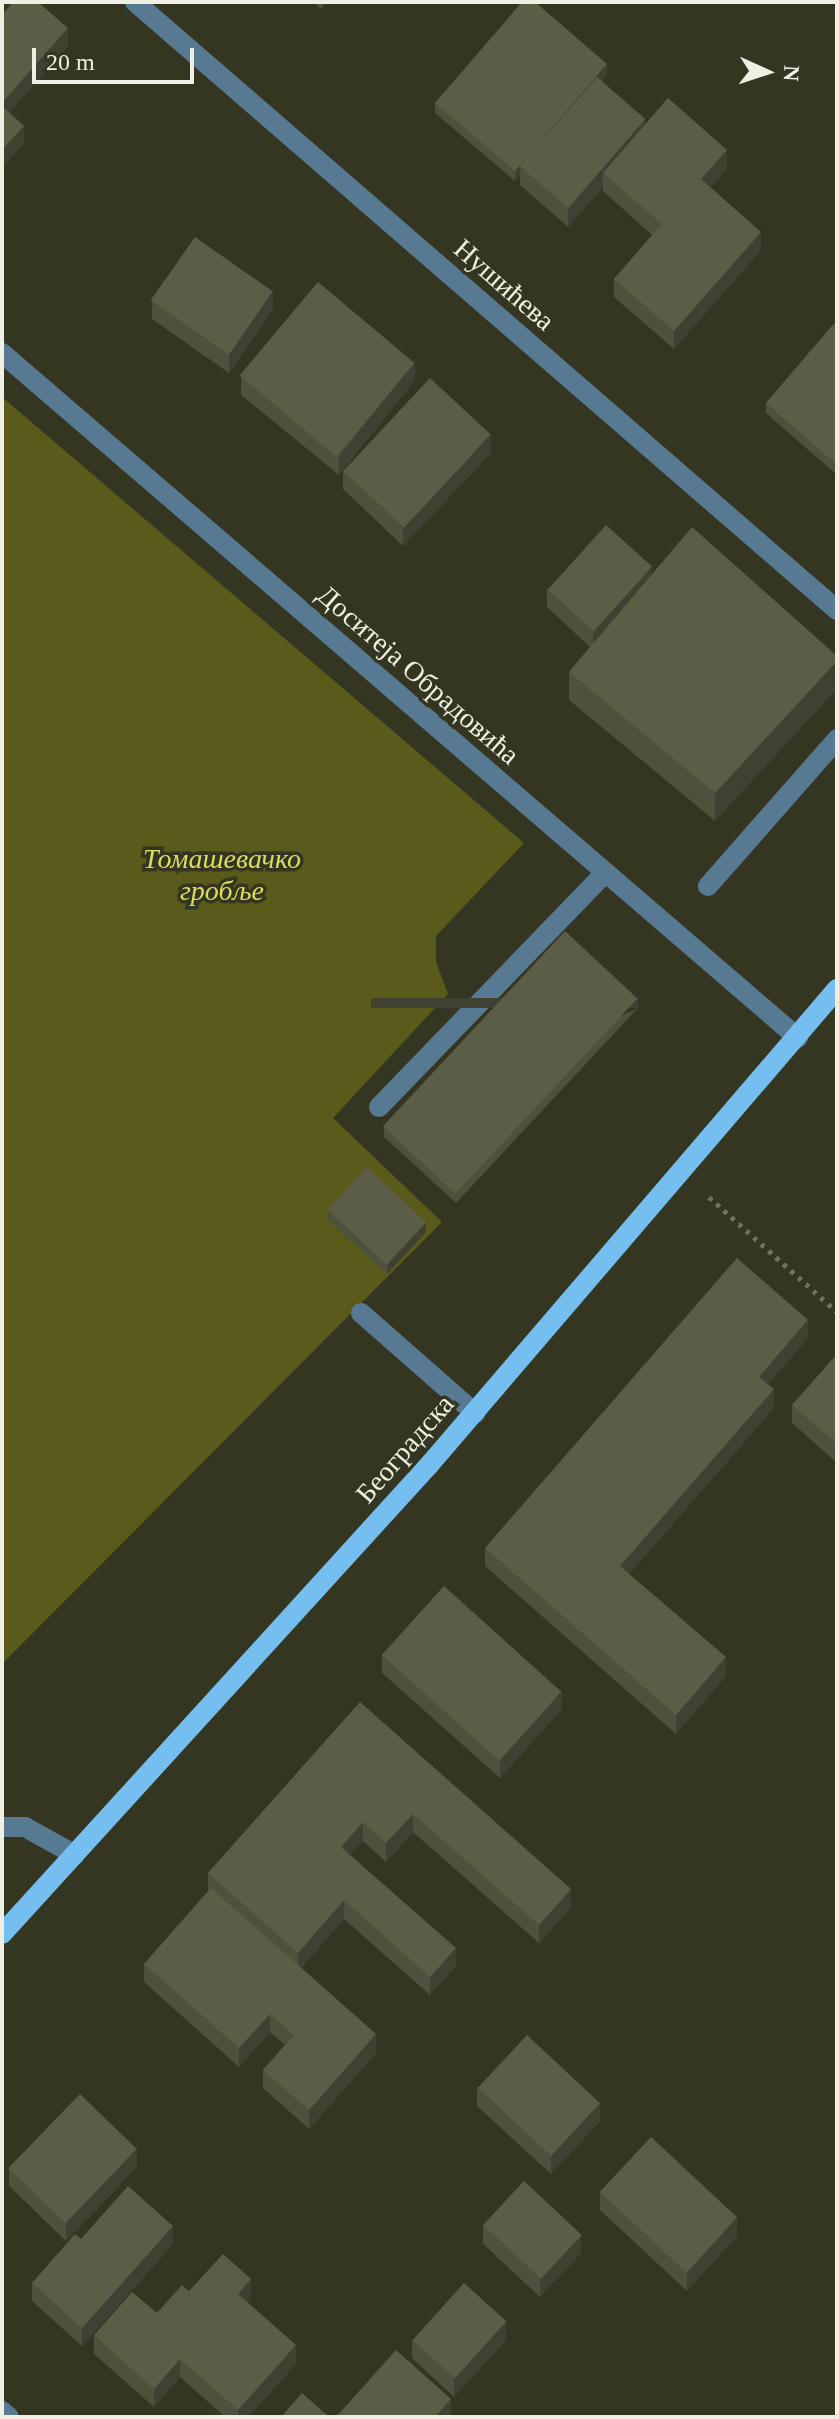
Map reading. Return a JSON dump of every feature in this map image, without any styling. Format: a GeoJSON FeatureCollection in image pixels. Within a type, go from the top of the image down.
{"type":"FeatureCollection","features":[{"type":"Feature","properties":{"kind":"main road","name":"Београдска"},"geometry":{"type":"LineString","coordinates":[[2,1934],[243,1675],[475,1413],[837,989]]}},
{"type":"Feature","properties":{"kind":"street","name":"Нушићева"},"geometry":{"type":"LineString","coordinates":[[135,2],[837,610]]}},
{"type":"Feature","properties":{"kind":"street","name":"Доситеја Обрадовића"},"geometry":{"type":"LineString","coordinates":[[2,353],[798,1038]]}},
{"type":"Feature","properties":{"kind":"street"},"geometry":{"type":"LineString","coordinates":[[708,886],[837,739]]}},
{"type":"Feature","properties":{"kind":"street"},"geometry":{"type":"LineString","coordinates":[[379,1107],[605,873]]}},
{"type":"Feature","properties":{"kind":"street"},"geometry":{"type":"LineString","coordinates":[[361,1313],[475,1413]]}},
{"type":"Feature","properties":{"kind":"street"},"geometry":{"type":"LineString","coordinates":[[2,1827],[25,1827],[75,1855]]}},
{"type":"Feature","properties":{"kind":"street"},"geometry":{"type":"LineString","coordinates":[[2,2411],[9,2417]]}},
{"type":"Feature","properties":{"kind":"path"},"geometry":{"type":"LineString","coordinates":[[681,1173],[837,1312]]}},
{"type":"Feature","properties":{"kind":"green space","name":"Томашевачко гробље"},"geometry":{"type":"Polygon","coordinates":[[[2,397],[524,843],[436,936],[436,962],[448,994],[333,1118],[442,1222],[2,1664],[2,397]]]}},
{"type":"Feature","properties":{"kind":"building"},"geometry":{"type":"Polygon","coordinates":[[[13,2],[38,2],[68,28],[2,103],[2,15],[13,2]]]}},
{"type":"Feature","properties":{"kind":"building"},"geometry":{"type":"Polygon","coordinates":[[[522,2],[535,2],[607,64],[515,171],[435,103],[522,2]]]}},
{"type":"Feature","properties":{"kind":"building"},"geometry":{"type":"Polygon","coordinates":[[[597,77],[645,119],[568,208],[520,166],[597,77]]]}},
{"type":"Feature","properties":{"kind":"building"},"geometry":{"type":"Polygon","coordinates":[[[668,98],[727,150],[701,179],[761,232],[674,331],[614,279],[662,224],[603,173],[668,98]]]}},
{"type":"Feature","properties":{"kind":"building"},"geometry":{"type":"Polygon","coordinates":[[[2,106],[24,126],[2,150],[2,106]]]}},
{"type":"Feature","properties":{"kind":"building"},"geometry":{"type":"Polygon","coordinates":[[[195,237],[273,291],[229,355],[151,300],[195,237]]]}},
{"type":"Feature","properties":{"kind":"building"},"geometry":{"type":"Polygon","coordinates":[[[318,282],[415,363],[336,456],[240,375],[318,282]]]}},
{"type":"Feature","properties":{"kind":"building"},"geometry":{"type":"Polygon","coordinates":[[[837,320],[837,465],[766,403],[837,320]]]}},
{"type":"Feature","properties":{"kind":"building"},"geometry":{"type":"Polygon","coordinates":[[[430,378],[491,435],[404,527],[343,471],[430,378]]]}},
{"type":"Feature","properties":{"kind":"building"},"geometry":{"type":"Polygon","coordinates":[[[606,525],[652,566],[594,631],[548,590],[606,525]]]}},
{"type":"Feature","properties":{"kind":"building"},"geometry":{"type":"Polygon","coordinates":[[[692,527],[837,656],[837,661],[715,793],[569,672],[692,527]]]}},
{"type":"Feature","properties":{"kind":"building"},"geometry":{"type":"Polygon","coordinates":[[[565,931],[637,999],[455,1194],[383,1126],[565,931]]]}},
{"type":"Feature","properties":{"kind":"building"},"geometry":{"type":"Polygon","coordinates":[[[367,1167],[426,1222],[387,1265],[327,1209],[367,1167]]]}},
{"type":"Feature","properties":{"kind":"building"},"geometry":{"type":"Polygon","coordinates":[[[737,1258],[808,1320],[759,1377],[774,1389],[620,1566],[726,1657],[676,1715],[485,1548],[737,1258]]]}},
{"type":"Feature","properties":{"kind":"building"},"geometry":{"type":"Polygon","coordinates":[[[837,1356],[837,1444],[792,1405],[837,1356]]]}},
{"type":"Feature","properties":{"kind":"building"},"geometry":{"type":"Polygon","coordinates":[[[444,1586],[561,1692],[499,1761],[382,1655],[444,1586]]]}},
{"type":"Feature","properties":{"kind":"building"},"geometry":{"type":"Polygon","coordinates":[[[360,1702],[571,1889],[539,1925],[413,1814],[386,1843],[363,1822],[341,1847],[456,1948],[430,1977],[344,1900],[298,1953],[208,1873],[360,1702]]]}},
{"type":"Feature","properties":{"kind":"building"},"geometry":{"type":"Polygon","coordinates":[[[211,1888],[376,2034],[309,2110],[263,2070],[294,2035],[270,2014],[239,2048],[144,1964],[211,1888]]]}},
{"type":"Feature","properties":{"kind":"building"},"geometry":{"type":"Polygon","coordinates":[[[527,2035],[600,2103],[551,2156],[478,2088],[527,2035]]]}},
{"type":"Feature","properties":{"kind":"building"},"geometry":{"type":"Polygon","coordinates":[[[80,2094],[137,2149],[65,2223],[8,2168],[80,2094]]]}},
{"type":"Feature","properties":{"kind":"building"},"geometry":{"type":"Polygon","coordinates":[[[651,2137],[737,2217],[686,2272],[600,2192],[651,2137]]]}},
{"type":"Feature","properties":{"kind":"building"},"geometry":{"type":"Polygon","coordinates":[[[524,2181],[582,2235],[541,2279],[483,2225],[524,2181]]]}},
{"type":"Feature","properties":{"kind":"building"},"geometry":{"type":"Polygon","coordinates":[[[128,2186],[173,2226],[82,2328],[32,2283],[75,2234],[81,2239],[128,2186]]]}},
{"type":"Feature","properties":{"kind":"building"},"geometry":{"type":"Polygon","coordinates":[[[223,2254],[251,2279],[238,2294],[296,2345],[238,2410],[180,2359],[154,2389],[94,2335],[132,2292],[157,2313],[182,2285],[189,2291],[223,2254]]]}},
{"type":"Feature","properties":{"kind":"building"},"geometry":{"type":"Polygon","coordinates":[[[464,2283],[506,2321],[455,2378],[412,2340],[464,2283]]]}},
{"type":"Feature","properties":{"kind":"building"},"geometry":{"type":"Polygon","coordinates":[[[396,2350],[451,2399],[435,2417],[336,2417],[396,2350]]]}},
{"type":"Feature","properties":{"kind":"building"},"geometry":{"type":"Polygon","coordinates":[[[302,2393],[329,2417],[281,2417],[302,2393]]]}}]}
